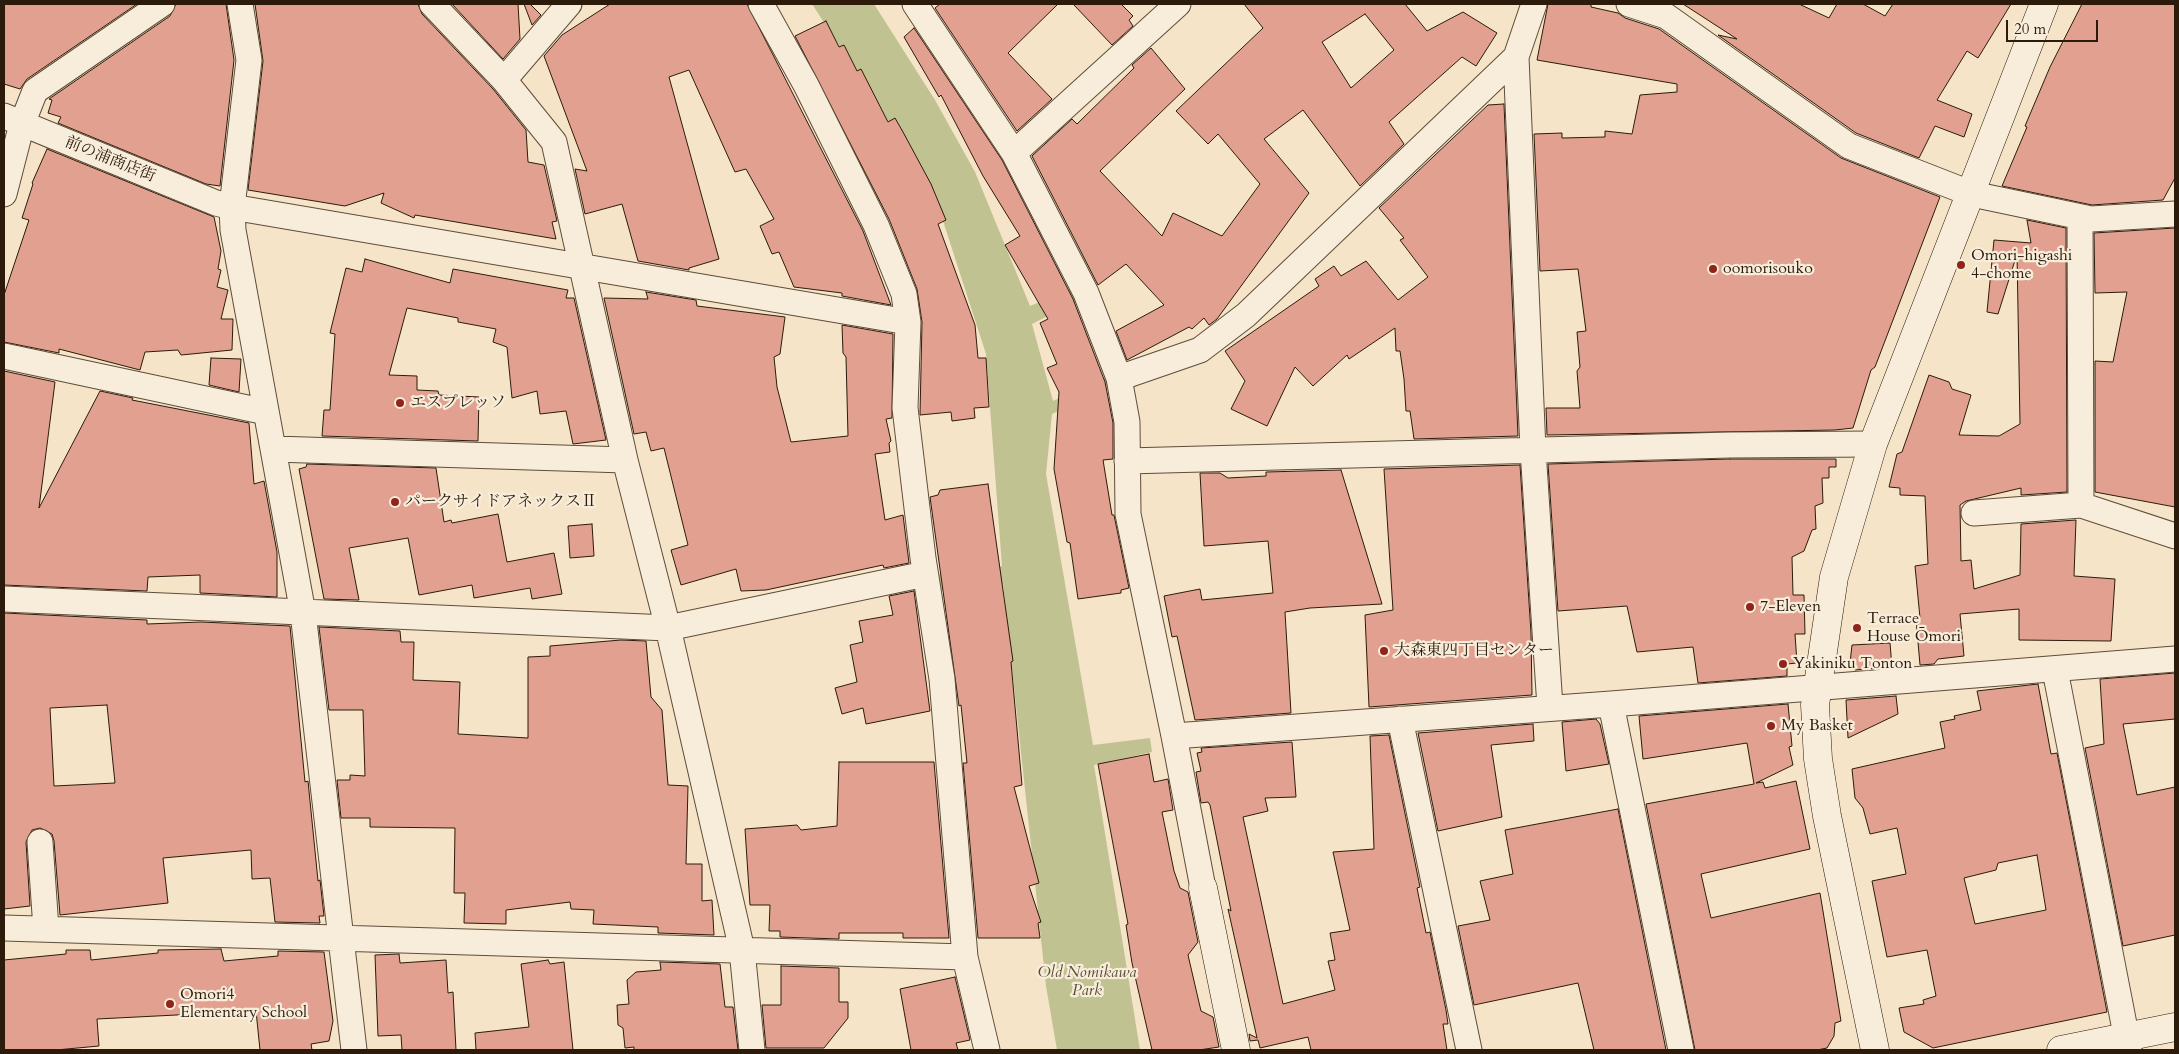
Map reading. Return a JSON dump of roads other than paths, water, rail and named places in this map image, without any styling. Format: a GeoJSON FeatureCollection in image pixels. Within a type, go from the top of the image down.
{"type":"FeatureCollection","features":[{"type":"Feature","properties":{"kind":"street"},"geometry":{"type":"LineString","coordinates":[[4,194],[13,120],[35,91],[162,4]]}},
{"type":"Feature","properties":{"kind":"street"},"geometry":{"type":"LineString","coordinates":[[240,4],[249,60],[224,205],[233,230],[303,613],[354,1050]]}},
{"type":"Feature","properties":{"kind":"street"},"geometry":{"type":"LineString","coordinates":[[432,4],[504,80],[554,142],[625,460],[668,628],[742,950],[752,1050]]}},
{"type":"Feature","properties":{"kind":"street"},"geometry":{"type":"LineString","coordinates":[[504,80],[569,4]]}},
{"type":"Feature","properties":{"kind":"street"},"geometry":{"type":"LineString","coordinates":[[760,4],[806,85],[876,225],[904,294],[908,322],[906,408],[925,574],[942,679],[965,957],[987,1050]]}},
{"type":"Feature","properties":{"kind":"street"},"geometry":{"type":"LineString","coordinates":[[915,4],[1014,153],[1086,293],[1119,378],[1127,422],[1128,514],[1236,1050]]}},
{"type":"Feature","properties":{"kind":"street"},"geometry":{"type":"LineString","coordinates":[[1014,153],[1178,4]]}},
{"type":"Feature","properties":{"kind":"street"},"geometry":{"type":"LineString","coordinates":[[1534,4],[1516,57],[1533,450],[1550,707]]}},
{"type":"Feature","properties":{"kind":"street"},"geometry":{"type":"LineString","coordinates":[[1628,4],[1666,16],[1849,146],[1972,194],[2091,219],[2175,214]]}},
{"type":"Feature","properties":{"kind":"street"},"geometry":{"type":"LineString","coordinates":[[1875,1050],[1827,816],[1818,759],[1815,705],[1834,577],[1873,444],[1972,194],[2044,4]]}},
{"type":"Feature","properties":{"kind":"street"},"geometry":{"type":"LineString","coordinates":[[1119,378],[1200,350],[1246,315],[1516,57]]}},
{"type":"Feature","properties":{"kind":"street","name":"前の浦商店街"},"geometry":{"type":"LineString","coordinates":[[13,120],[224,205],[908,322]]}},
{"type":"Feature","properties":{"kind":"street"},"geometry":{"type":"LineString","coordinates":[[2080,217],[2081,505]]}},
{"type":"Feature","properties":{"kind":"street"},"geometry":{"type":"LineString","coordinates":[[4,356],[266,412]]}},
{"type":"Feature","properties":{"kind":"street"},"geometry":{"type":"LineString","coordinates":[[1127,461],[1730,445],[1873,444]]}},
{"type":"Feature","properties":{"kind":"street"},"geometry":{"type":"LineString","coordinates":[[274,448],[625,460]]}},
{"type":"Feature","properties":{"kind":"street"},"geometry":{"type":"LineString","coordinates":[[1974,513],[2081,505],[2175,536]]}},
{"type":"Feature","properties":{"kind":"street"},"geometry":{"type":"LineString","coordinates":[[4,599],[668,628],[925,574]]}},
{"type":"Feature","properties":{"kind":"street"},"geometry":{"type":"LineString","coordinates":[[1174,736],[2055,670],[2175,659]]}},
{"type":"Feature","properties":{"kind":"street"},"geometry":{"type":"LineString","coordinates":[[2055,670],[2128,1044]]}},
{"type":"Feature","properties":{"kind":"street"},"geometry":{"type":"LineString","coordinates":[[1611,704],[1681,1050]]}},
{"type":"Feature","properties":{"kind":"street"},"geometry":{"type":"LineString","coordinates":[[1400,719],[1469,1050]]}},
{"type":"Feature","properties":{"kind":"street"},"geometry":{"type":"LineString","coordinates":[[40,842],[46,929]]}},
{"type":"Feature","properties":{"kind":"street"},"geometry":{"type":"LineString","coordinates":[[4,928],[965,957]]}},
{"type":"Feature","properties":{"kind":"street"},"geometry":{"type":"LineString","coordinates":[[2061,1050],[2128,1044],[2175,1027]]}},
{"type":"Feature","properties":{"kind":"place","name":"Omori-higashi 4-chome"},"geometry":{"type":"Point","coordinates":[1961,265]}},
{"type":"Feature","properties":{"kind":"place","name":"oomorisouko"},"geometry":{"type":"Point","coordinates":[1713,269]}},
{"type":"Feature","properties":{"kind":"place","name":"エスプレッソ"},"geometry":{"type":"Point","coordinates":[400,403]}},
{"type":"Feature","properties":{"kind":"place","name":"パークサイドアネックスⅡ"},"geometry":{"type":"Point","coordinates":[395,502]}},
{"type":"Feature","properties":{"kind":"place","name":"7-Eleven"},"geometry":{"type":"Point","coordinates":[1750,607]}},
{"type":"Feature","properties":{"kind":"place","name":"Terrace House Ōmori"},"geometry":{"type":"Point","coordinates":[1857,628]}},
{"type":"Feature","properties":{"kind":"place","name":"大森東四丁目センター"},"geometry":{"type":"Point","coordinates":[1384,651]}},
{"type":"Feature","properties":{"kind":"place","name":"Yakiniku Tonton"},"geometry":{"type":"Point","coordinates":[1783,664]}},
{"type":"Feature","properties":{"kind":"place","name":"My Basket"},"geometry":{"type":"Point","coordinates":[1771,726]}},
{"type":"Feature","properties":{"kind":"place","name":"Omori4 Elementary School"},"geometry":{"type":"Point","coordinates":[170,1004]}},
{"type":"Feature","properties":{"kind":"park label","name":"Old Nomikawa Park"},"geometry":{"type":"Point","coordinates":[1087,982]}}]}
